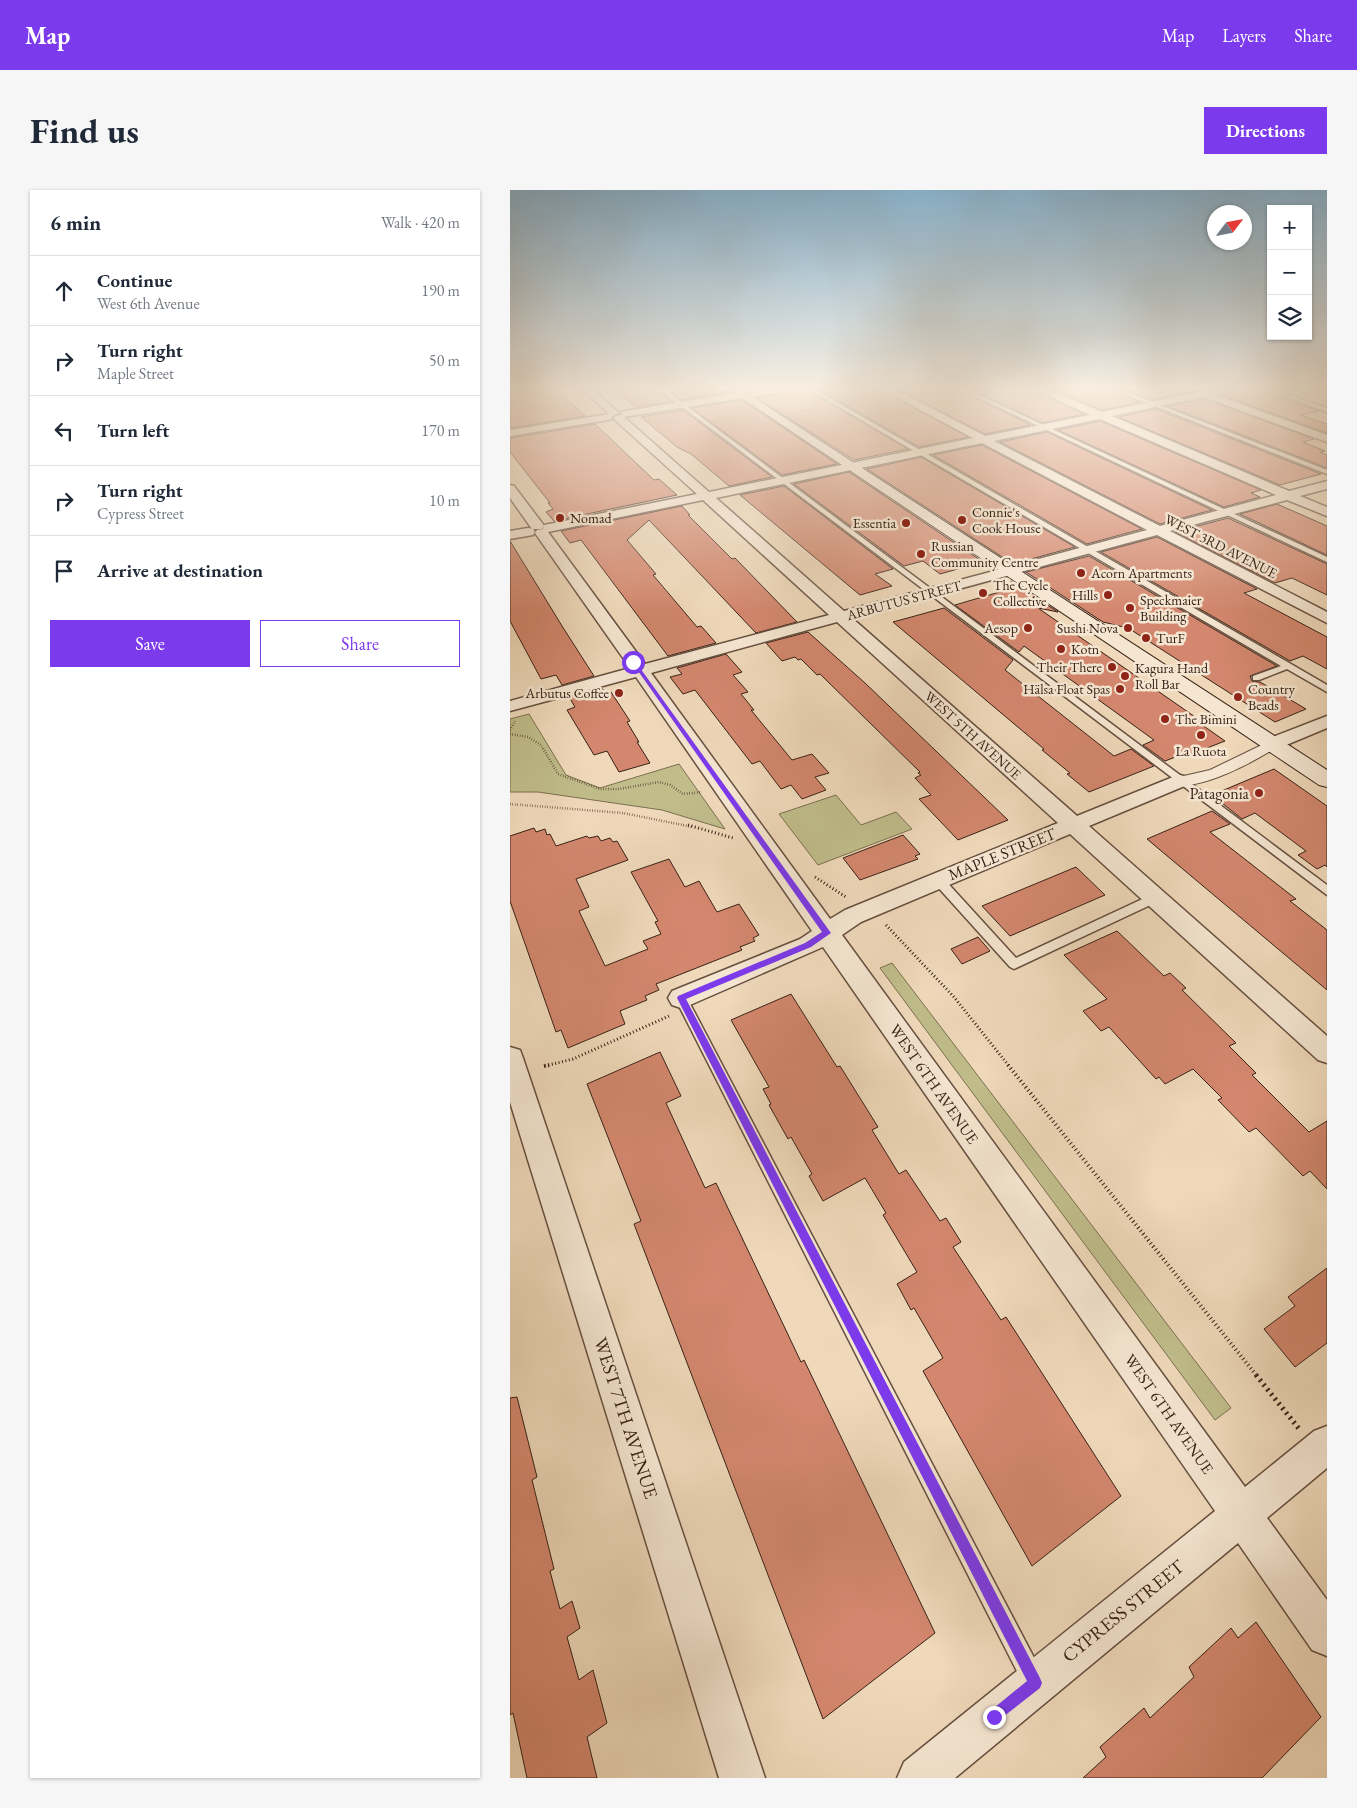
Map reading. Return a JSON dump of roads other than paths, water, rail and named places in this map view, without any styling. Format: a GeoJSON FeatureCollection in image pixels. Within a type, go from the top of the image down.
{"type":"FeatureCollection","features":[{"type":"Feature","properties":{"kind":"main road"},"geometry":{"type":"LineString","coordinates":[[848,464],[1327,780]]}},
{"type":"Feature","properties":{"kind":"street","name":"WEST 5TH AVENUE"},"geometry":{"type":"LineString","coordinates":[[670,464],[1327,1052]]}},
{"type":"Feature","properties":{"kind":"street"},"geometry":{"type":"LineString","coordinates":[[510,535],[860,464]]}},
{"type":"Feature","properties":{"kind":"street","name":"WEST 3RD AVENUE"},"geometry":{"type":"LineString","coordinates":[[1030,464],[1327,618]]}},
{"type":"Feature","properties":{"kind":"street"},"geometry":{"type":"LineString","coordinates":[[1214,464],[1327,512]]}},
{"type":"Feature","properties":{"kind":"street","name":"ARBUTUS STREET"},"geometry":{"type":"LineString","coordinates":[[510,706],[1327,485]]}},
{"type":"Feature","properties":{"kind":"street","name":"WEST 6TH AVENUE"},"geometry":{"type":"LineString","coordinates":[[510,489],[1327,1635]]}},
{"type":"Feature","properties":{"kind":"street","name":"MAPLE STREET"},"geometry":{"type":"LineString","coordinates":[[684,1003],[808,945],[853,916],[1180,780],[1192,781],[1247,759],[1272,744],[1327,721]]}},
{"type":"Feature","properties":{"kind":"street","name":"WEST 7TH AVENUE"},"geometry":{"type":"LineString","coordinates":[[510,1058],[742,1778]]}},
{"type":"Feature","properties":{"kind":"street","name":"CYPRESS STREET"},"geometry":{"type":"LineString","coordinates":[[920,1778],[1327,1444]]}},
{"type":"Feature","properties":{"kind":"lane"},"geometry":{"type":"LineString","coordinates":[[761,464],[1327,891]]}},
{"type":"Feature","properties":{"kind":"lane"},"geometry":{"type":"LineString","coordinates":[[941,464],[1327,689]]}},
{"type":"Feature","properties":{"kind":"lane"},"geometry":{"type":"LineString","coordinates":[[1123,464],[1327,560]]}},
{"type":"Feature","properties":{"kind":"lane"},"geometry":{"type":"LineString","coordinates":[[1307,464],[1327,472]]}},
{"type":"Feature","properties":{"kind":"lane"},"geometry":{"type":"LineString","coordinates":[[1256,678],[1288,666]]}},
{"type":"Feature","properties":{"kind":"lane"},"geometry":{"type":"LineString","coordinates":[[939,880],[1014,964],[1155,898]]}},
{"type":"Feature","properties":{"kind":"lane"},"geometry":{"type":"LineString","coordinates":[[684,1003],[1035,1683]]}},
{"type":"Feature","properties":{"kind":"place","name":"Nomad"},"geometry":{"type":"Point","coordinates":[560,518]}},
{"type":"Feature","properties":{"kind":"place","name":"Connie's Cook House"},"geometry":{"type":"Point","coordinates":[962,520]}},
{"type":"Feature","properties":{"kind":"place","name":"Essentia"},"geometry":{"type":"Point","coordinates":[906,523]}},
{"type":"Feature","properties":{"kind":"place","name":"Russian Community Centre"},"geometry":{"type":"Point","coordinates":[921,554]}},
{"type":"Feature","properties":{"kind":"place","name":"Acorn Apartments"},"geometry":{"type":"Point","coordinates":[1081,573]}},
{"type":"Feature","properties":{"kind":"place","name":"The Cycle Collective"},"geometry":{"type":"Point","coordinates":[983,593]}},
{"type":"Feature","properties":{"kind":"place","name":"Hills"},"geometry":{"type":"Point","coordinates":[1108,595]}},
{"type":"Feature","properties":{"kind":"place","name":"Speckmaier Building"},"geometry":{"type":"Point","coordinates":[1130,608]}},
{"type":"Feature","properties":{"kind":"place","name":"Aesop"},"geometry":{"type":"Point","coordinates":[1028,628]}},
{"type":"Feature","properties":{"kind":"place","name":"Sushi Nova"},"geometry":{"type":"Point","coordinates":[1128,628]}},
{"type":"Feature","properties":{"kind":"place","name":"TurF"},"geometry":{"type":"Point","coordinates":[1146,638]}},
{"type":"Feature","properties":{"kind":"place","name":"Kotn"},"geometry":{"type":"Point","coordinates":[1061,649]}},
{"type":"Feature","properties":{"kind":"place","name":"Their There"},"geometry":{"type":"Point","coordinates":[1112,667]}},
{"type":"Feature","properties":{"kind":"place","name":"Kagura Hand Roll Bar"},"geometry":{"type":"Point","coordinates":[1125,676]}},
{"type":"Feature","properties":{"kind":"place","name":"Hälsa Float Spas"},"geometry":{"type":"Point","coordinates":[1120,689]}},
{"type":"Feature","properties":{"kind":"place","name":"Arbutus Coffee"},"geometry":{"type":"Point","coordinates":[619,693]}},
{"type":"Feature","properties":{"kind":"place","name":"Country Beads"},"geometry":{"type":"Point","coordinates":[1238,697]}},
{"type":"Feature","properties":{"kind":"place","name":"The Bimini"},"geometry":{"type":"Point","coordinates":[1165,719]}},
{"type":"Feature","properties":{"kind":"place","name":"La Ruota"},"geometry":{"type":"Point","coordinates":[1201,735]}},
{"type":"Feature","properties":{"kind":"place","name":"Patagonia"},"geometry":{"type":"Point","coordinates":[1259,793]}}]}
